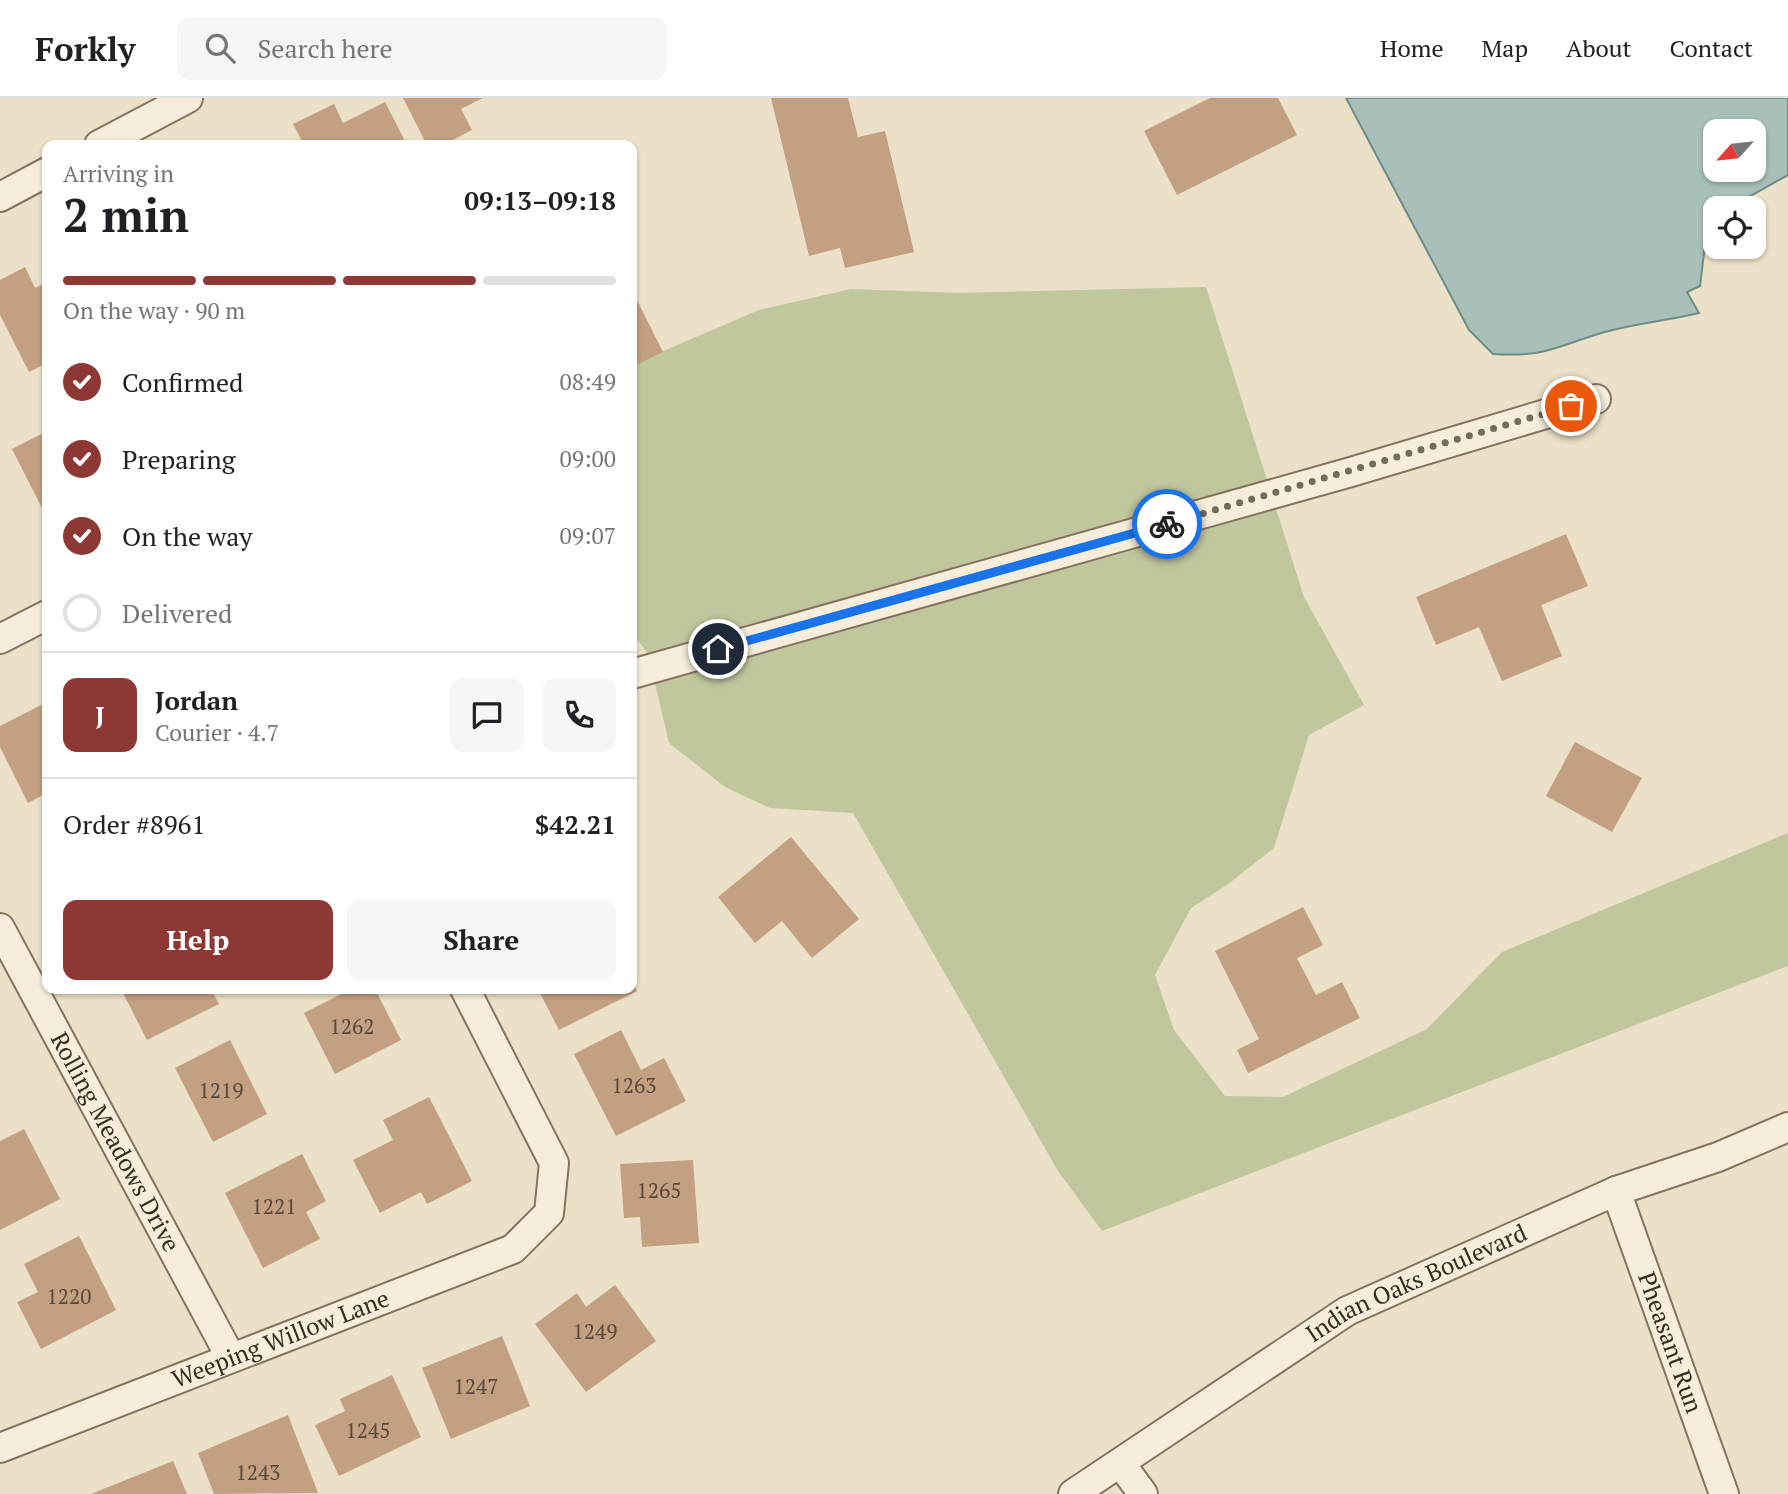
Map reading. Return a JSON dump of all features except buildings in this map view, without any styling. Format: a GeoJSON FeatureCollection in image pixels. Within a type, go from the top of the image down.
{"type":"FeatureCollection","features":[{"type":"Feature","properties":{"kind":"street"},"geometry":{"type":"LineString","coordinates":[[108,140],[188,98]]}},
{"type":"Feature","properties":{"kind":"street"},"geometry":{"type":"LineString","coordinates":[[0,197],[42,175]]}},
{"type":"Feature","properties":{"kind":"street"},"geometry":{"type":"LineString","coordinates":[[637,672],[1351,472],[1596,399]]}},
{"type":"Feature","properties":{"kind":"street"},"geometry":{"type":"LineString","coordinates":[[0,639],[42,618]]}},
{"type":"Feature","properties":{"kind":"street","name":"Rolling Meadows Drive"},"geometry":{"type":"LineString","coordinates":[[0,928],[230,1356]]}},
{"type":"Feature","properties":{"kind":"street","name":"Weeping Willow Lane"},"geometry":{"type":"LineString","coordinates":[[0,1448],[230,1356],[513,1249],[549,1213],[554,1163],[468,994]]}},
{"type":"Feature","properties":{"kind":"street","name":"Indian Oaks Boulevard"},"geometry":{"type":"LineString","coordinates":[[1073,1494],[1347,1311],[1616,1191],[1718,1157],[1788,1127]]}},
{"type":"Feature","properties":{"kind":"street","name":"Pheasant Run"},"geometry":{"type":"LineString","coordinates":[[1616,1191],[1724,1494]]}},
{"type":"Feature","properties":{"kind":"street"},"geometry":{"type":"LineString","coordinates":[[1121,1464],[1143,1494]]}},
{"type":"Feature","properties":{"kind":"green space"},"geometry":{"type":"Polygon","coordinates":[[[1206,287],[1304,597],[1364,705],[1309,735],[1274,848],[1227,885],[1191,908],[1155,975],[1174,1030],[1225,1096],[1283,1097],[1427,1029],[1502,952],[1788,833],[1788,966],[1102,1231],[1058,1171],[853,813],[770,808],[725,787],[669,743],[648,654],[637,639],[637,365],[640,361],[759,310],[851,289],[959,293],[1206,287]]]}},
{"type":"Feature","properties":{"kind":"water"},"geometry":{"type":"Polygon","coordinates":[[[1346,98],[1788,98],[1788,175],[1750,196],[1703,196],[1703,259],[1700,286],[1687,292],[1699,313],[1610,331],[1537,353],[1493,354],[1469,330],[1346,98]]]}},
{"type":"Feature","properties":{"kind":"way so far"},"geometry":{"type":"LineString","coordinates":[[1167,524],[1571,406]]}},
{"type":"Feature","properties":{"kind":"route"},"geometry":{"type":"LineString","coordinates":[[718,649],[1167,524]]}}]}
